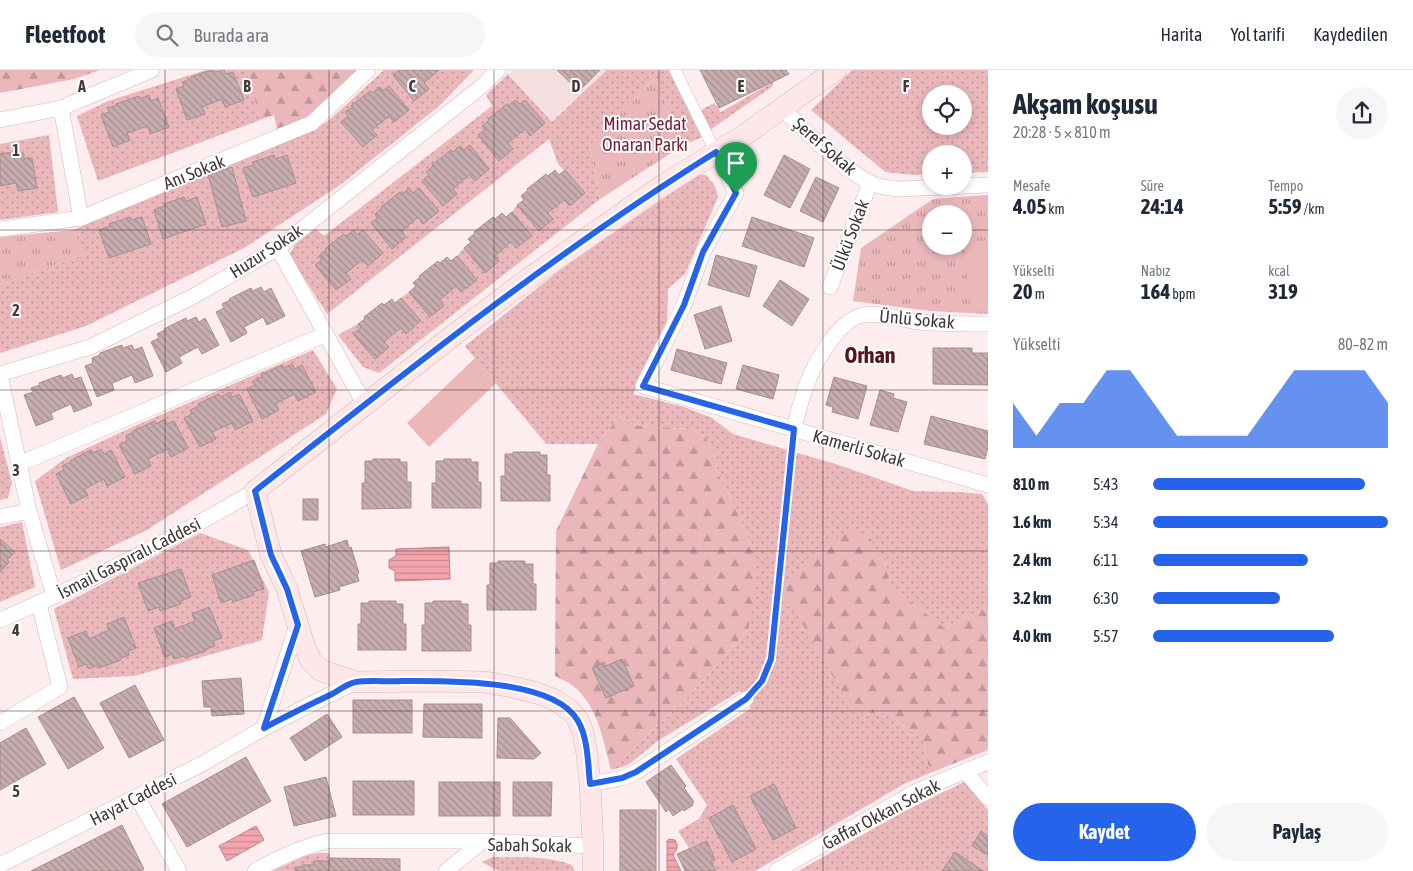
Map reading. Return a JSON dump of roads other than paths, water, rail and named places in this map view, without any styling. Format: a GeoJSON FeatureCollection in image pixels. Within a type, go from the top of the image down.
{"type":"FeatureCollection","features":[{"type":"Feature","properties":{"kind":"main road"},"geometry":{"type":"LineString","coordinates":[[592,871],[593,846],[590,784],[583,732],[578,720],[555,700],[537,693],[485,682],[355,682],[320,670],[311,661],[304,646],[287,589],[271,555],[255,491],[528,279],[663,185],[716,152],[836,70]]}},
{"type":"Feature","properties":{"kind":"street"},"geometry":{"type":"LineString","coordinates":[[0,120],[61,108],[152,70]]}},
{"type":"Feature","properties":{"kind":"street","name":"Anı Sokak"},"geometry":{"type":"LineString","coordinates":[[0,229],[81,218],[312,124],[368,70]]}},
{"type":"Feature","properties":{"kind":"street","name":"Huzur Sokak"},"geometry":{"type":"LineString","coordinates":[[0,374],[90,347],[192,297],[278,248],[474,92],[498,70]]}},
{"type":"Feature","properties":{"kind":"street"},"geometry":{"type":"LineString","coordinates":[[675,70],[716,152]]}},
{"type":"Feature","properties":{"kind":"street"},"geometry":{"type":"LineString","coordinates":[[61,108],[81,218]]}},
{"type":"Feature","properties":{"kind":"street","name":"Şeref Sokak"},"geometry":{"type":"LineString","coordinates":[[782,108],[850,170],[870,182],[887,188],[899,189],[988,185]]}},
{"type":"Feature","properties":{"kind":"street","name":"Kamerli Sokak"},"geometry":{"type":"LineString","coordinates":[[716,152],[736,193],[703,252],[684,305],[643,386],[988,485]]}},
{"type":"Feature","properties":{"kind":"street","name":"Ülkü Sokak"},"geometry":{"type":"LineString","coordinates":[[830,287],[870,182]]}},
{"type":"Feature","properties":{"kind":"street"},"geometry":{"type":"LineString","coordinates":[[278,248],[365,405]]}},
{"type":"Feature","properties":{"kind":"street","name":"Ünlü Sokak"},"geometry":{"type":"LineString","coordinates":[[794,429],[804,391],[812,371],[824,350],[839,332],[852,320],[861,315],[919,322],[988,324]]}},
{"type":"Feature","properties":{"kind":"street"},"geometry":{"type":"LineString","coordinates":[[19,464],[326,334]]}},
{"type":"Feature","properties":{"kind":"street"},"geometry":{"type":"LineString","coordinates":[[0,374],[29,511],[54,596]]}},
{"type":"Feature","properties":{"kind":"street","name":"İsmail Gaspıralı Caddesi"},"geometry":{"type":"LineString","coordinates":[[0,620],[39,604],[199,524],[255,491]]}},
{"type":"Feature","properties":{"kind":"street"},"geometry":{"type":"LineString","coordinates":[[0,517],[29,511]]}},
{"type":"Feature","properties":{"kind":"street"},"geometry":{"type":"LineString","coordinates":[[0,723],[60,687],[39,604]]}},
{"type":"Feature","properties":{"kind":"street"},"geometry":{"type":"LineString","coordinates":[[264,728],[298,625]]}},
{"type":"Feature","properties":{"kind":"street","name":"Hayat Caddesi"},"geometry":{"type":"LineString","coordinates":[[0,865],[202,764],[264,728],[355,682]]}},
{"type":"Feature","properties":{"kind":"street"},"geometry":{"type":"LineString","coordinates":[[590,784],[622,778],[636,772],[746,699]]}},
{"type":"Feature","properties":{"kind":"street","name":"Gaffar Okkan Sokak"},"geometry":{"type":"LineString","coordinates":[[776,871],[917,791],[988,762]]}},
{"type":"Feature","properties":{"kind":"street"},"geometry":{"type":"LineString","coordinates":[[964,772],[988,798]]}},
{"type":"Feature","properties":{"kind":"street"},"geometry":{"type":"LineString","coordinates":[[137,797],[178,871]]}},
{"type":"Feature","properties":{"kind":"street"},"geometry":{"type":"LineString","coordinates":[[255,871],[297,850],[327,841],[483,841]]}},
{"type":"Feature","properties":{"kind":"street","name":"Sabah Sokak"},"geometry":{"type":"LineString","coordinates":[[446,871],[483,841],[593,846]]}},
{"type":"Feature","properties":{"kind":"district","name":"Orhan"},"geometry":{"type":"Point","coordinates":[870,355]}},
{"type":"Feature","properties":{"kind":"park label","name":"Mimar Sedat Onaran Parkı"},"geometry":{"type":"Point","coordinates":[645,133]}}]}
